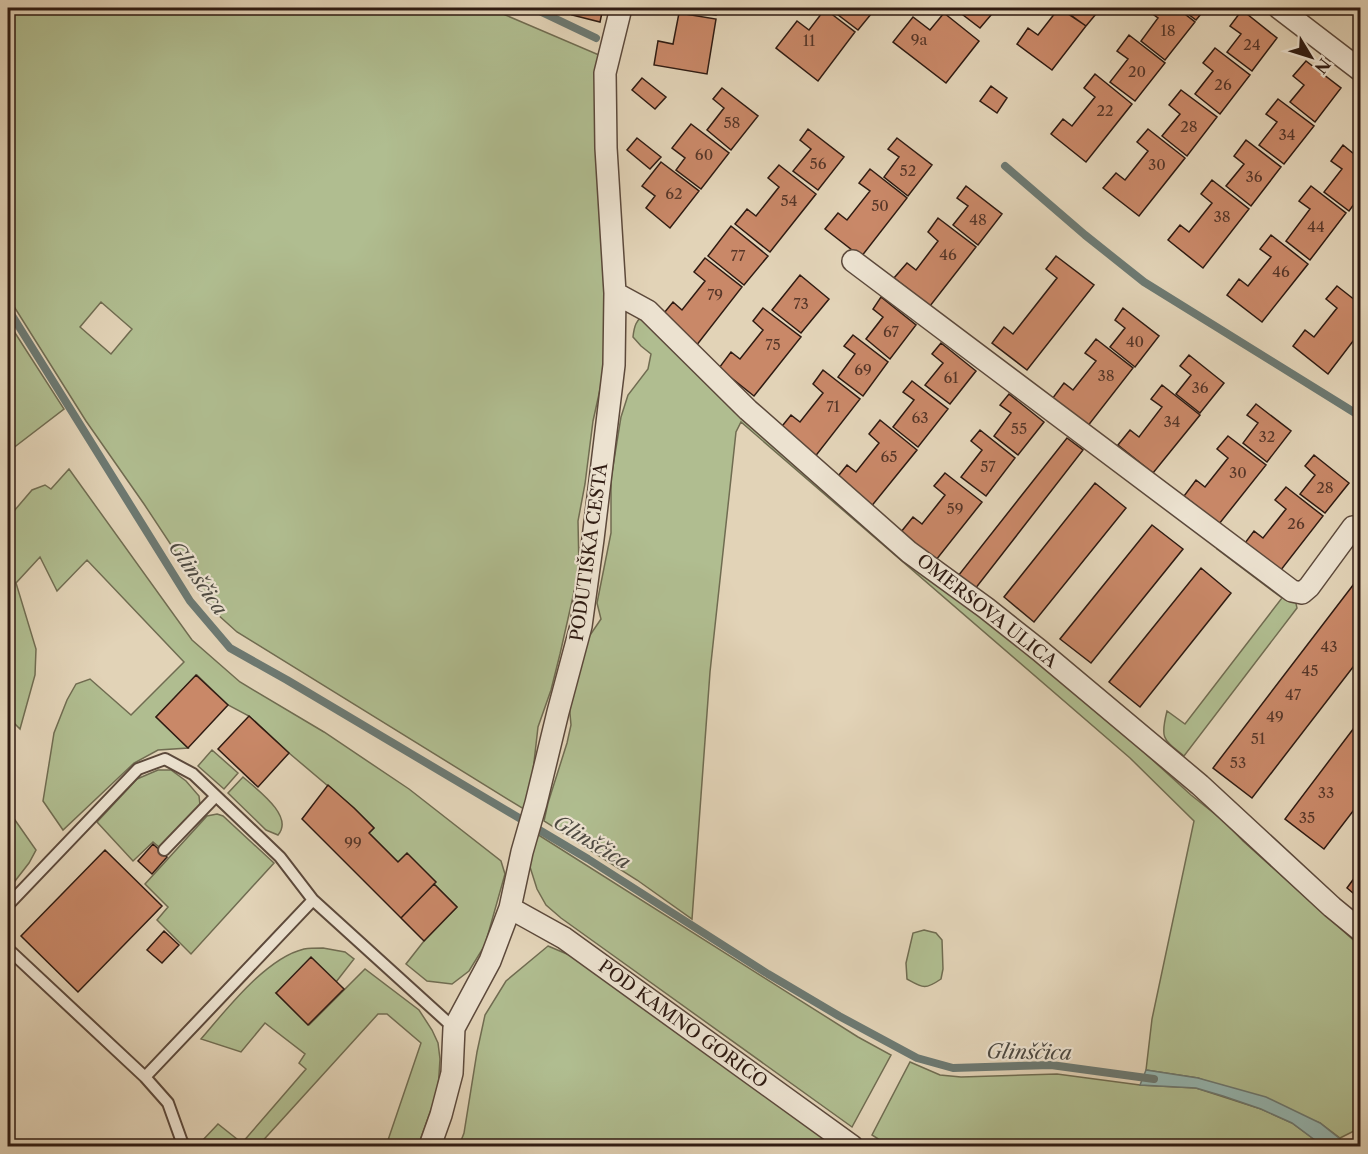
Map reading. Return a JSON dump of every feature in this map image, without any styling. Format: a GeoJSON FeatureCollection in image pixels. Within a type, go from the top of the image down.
{"type":"FeatureCollection","features":[{"type":"Feature","properties":{"kind":"street","name":"PODUTIŠKA CESTA"},"geometry":{"type":"LineString","coordinates":[[430,1146],[452,1073],[454,1028],[490,961],[510,908],[522,852],[581,626],[614,365],[615,293],[606,148],[605,73],[621,8]]}},
{"type":"Feature","properties":{"kind":"street"},"geometry":{"type":"LineString","coordinates":[[1279,8],[1360,70]]}},
{"type":"Feature","properties":{"kind":"street"},"geometry":{"type":"LineString","coordinates":[[853,261],[1292,591],[1302,593],[1309,587],[1358,526]]}},
{"type":"Feature","properties":{"kind":"street","name":"OMERSOVA ULICA"},"geometry":{"type":"LineString","coordinates":[[615,293],[648,311],[748,410],[900,544],[1039,650],[1200,785],[1360,930]]}},
{"type":"Feature","properties":{"kind":"street","name":"POD KAMNO GORICO"},"geometry":{"type":"LineString","coordinates":[[510,908],[564,938],[852,1146]]}},
{"type":"Feature","properties":{"kind":"lane"},"geometry":{"type":"LineString","coordinates":[[8,905],[138,769],[165,759],[193,774],[280,857],[313,900],[454,1028]]}},
{"type":"Feature","properties":{"kind":"lane"},"geometry":{"type":"LineString","coordinates":[[164,850],[216,796]]}},
{"type":"Feature","properties":{"kind":"lane"},"geometry":{"type":"LineString","coordinates":[[145,1077],[313,900]]}},
{"type":"Feature","properties":{"kind":"lane"},"geometry":{"type":"LineString","coordinates":[[8,949],[145,1077],[168,1103],[182,1142],[186,1146]]}},
{"type":"Feature","properties":{"kind":"green space"},"geometry":{"type":"Polygon","coordinates":[[[8,8],[489,8],[599,55],[605,348],[603,376],[593,421],[578,521],[579,570],[551,690],[538,727],[533,771],[533,797],[527,811],[237,632],[216,613],[86,421],[8,297],[8,8]],[[101,302],[80,327],[111,354],[132,329],[101,302]]]}},
{"type":"Feature","properties":{"kind":"green space"},"geometry":{"type":"Polygon","coordinates":[[[645,315],[1079,693],[1191,795],[1225,822],[1243,841],[1360,946],[1360,1128],[1340,1138],[1320,1123],[1198,1078],[1146,1070],[1152,1019],[1194,821],[1130,758],[741,422],[736,432],[710,672],[692,919],[637,880],[544,821],[567,743],[571,725],[569,702],[586,641],[601,619],[597,603],[611,533],[611,479],[621,417],[628,395],[648,369],[651,354],[633,337],[636,324],[645,315]]]}},
{"type":"Feature","properties":{"kind":"green space"},"geometry":{"type":"Polygon","coordinates":[[[8,322],[64,409],[8,452],[8,322]]]}},
{"type":"Feature","properties":{"kind":"green space"},"geometry":{"type":"Polygon","coordinates":[[[69,469],[192,640],[240,682],[324,732],[409,789],[501,861],[505,874],[485,945],[469,971],[452,984],[427,981],[406,964],[424,941],[457,907],[407,854],[398,862],[369,833],[374,828],[354,808],[249,716],[228,705],[197,675],[156,717],[188,748],[158,750],[134,763],[63,830],[43,801],[54,733],[76,684],[90,679],[131,715],[184,662],[87,560],[57,591],[40,557],[16,583],[36,649],[35,675],[20,729],[8,717],[8,518],[32,490],[45,485],[51,489],[69,469]]]}},
{"type":"Feature","properties":{"kind":"green space"},"geometry":{"type":"Polygon","coordinates":[[[1220,546],[1295,599],[1297,608],[1184,756],[1165,738],[1164,727],[1167,711],[1185,724],[1282,598],[1217,549],[1220,546]]]}},
{"type":"Feature","properties":{"kind":"green space"},"geometry":{"type":"Polygon","coordinates":[[[212,750],[238,773],[224,789],[198,766],[212,750]]]}},
{"type":"Feature","properties":{"kind":"green space"},"geometry":{"type":"Polygon","coordinates":[[[158,770],[171,770],[186,781],[199,796],[200,805],[159,847],[153,842],[133,861],[97,822],[137,779],[158,770]]]}},
{"type":"Feature","properties":{"kind":"green space"},"geometry":{"type":"Polygon","coordinates":[[[243,777],[278,811],[282,828],[278,835],[266,830],[228,793],[243,777]]]}},
{"type":"Feature","properties":{"kind":"green space"},"geometry":{"type":"Polygon","coordinates":[[[8,810],[36,850],[8,890],[8,810]]]}},
{"type":"Feature","properties":{"kind":"green space"},"geometry":{"type":"Polygon","coordinates":[[[217,814],[223,816],[274,863],[191,954],[157,920],[168,907],[145,884],[207,816],[217,814]]]}},
{"type":"Feature","properties":{"kind":"green space"},"geometry":{"type":"Polygon","coordinates":[[[537,834],[858,1037],[891,1055],[852,1127],[546,905],[537,889],[530,867],[530,850],[537,834]]]}},
{"type":"Feature","properties":{"kind":"green space"},"geometry":{"type":"Polygon","coordinates":[[[924,930],[936,933],[942,940],[941,979],[927,986],[907,979],[906,963],[913,933],[924,930]]]}},
{"type":"Feature","properties":{"kind":"green space"},"geometry":{"type":"Polygon","coordinates":[[[548,946],[574,957],[836,1146],[459,1146],[464,1133],[485,1015],[506,981],[548,946]]]}},
{"type":"Feature","properties":{"kind":"green space"},"geometry":{"type":"Polygon","coordinates":[[[323,948],[345,952],[354,959],[336,982],[276,993],[309,1025],[365,969],[419,1010],[432,1030],[438,1043],[440,1059],[438,1090],[418,1146],[386,1146],[421,1043],[387,1014],[378,1014],[258,1146],[205,1146],[201,1142],[218,1124],[242,1143],[306,1069],[299,1063],[305,1054],[265,1023],[241,1052],[201,1039],[248,986],[275,963],[304,949],[323,948]]]}},
{"type":"Feature","properties":{"kind":"green space"},"geometry":{"type":"Polygon","coordinates":[[[910,1062],[940,1075],[961,1077],[1057,1074],[1140,1085],[1196,1088],[1261,1109],[1292,1123],[1323,1146],[889,1146],[872,1135],[910,1062]]]}},
{"type":"Feature","properties":{"kind":"water"},"geometry":{"type":"Polygon","coordinates":[[[1146,1070],[1198,1078],[1266,1097],[1320,1123],[1349,1146],[1323,1146],[1292,1123],[1261,1109],[1196,1088],[1140,1085],[1146,1070]]]}},
{"type":"Feature","properties":{"kind":"building"},"geometry":{"type":"Polygon","coordinates":[[[574,8],[603,8],[600,22],[572,15],[574,8]]]}},
{"type":"Feature","properties":{"kind":"building"},"geometry":{"type":"Polygon","coordinates":[[[669,8],[717,8],[716,15],[669,8]]]}},
{"type":"Feature","properties":{"kind":"building"},"geometry":{"type":"Polygon","coordinates":[[[829,8],[876,8],[858,30],[829,8]]]}},
{"type":"Feature","properties":{"kind":"building"},"geometry":{"type":"Polygon","coordinates":[[[954,8],[997,8],[980,28],[954,8]]]}},
{"type":"Feature","properties":{"kind":"building"},"geometry":{"type":"Polygon","coordinates":[[[1059,8],[1086,26],[1052,70],[1017,44],[1028,28],[1038,35],[1059,8]]]}},
{"type":"Feature","properties":{"kind":"building"},"geometry":{"type":"Polygon","coordinates":[[[1061,8],[1101,8],[1086,26],[1061,8]]]}},
{"type":"Feature","properties":{"kind":"building"},"geometry":{"type":"Polygon","coordinates":[[[1149,8],[1177,8],[1195,22],[1165,60],[1141,41],[1158,18],[1147,10],[1149,8]]]}},
{"type":"Feature","properties":{"kind":"building"},"geometry":{"type":"Polygon","coordinates":[[[1180,8],[1206,8],[1196,20],[1180,8]]]}},
{"type":"Feature","properties":{"kind":"building"},"geometry":{"type":"Polygon","coordinates":[[[825,9],[855,32],[818,81],[776,48],[797,21],[809,30],[825,9]]]}},
{"type":"Feature","properties":{"kind":"building"},"geometry":{"type":"Polygon","coordinates":[[[1242,10],[1277,38],[1252,71],[1227,52],[1241,34],[1230,26],[1242,10]]]}},
{"type":"Feature","properties":{"kind":"building"},"geometry":{"type":"Polygon","coordinates":[[[679,13],[716,19],[707,74],[654,65],[658,41],[673,44],[679,13]]]}},
{"type":"Feature","properties":{"kind":"building"},"geometry":{"type":"Polygon","coordinates":[[[944,13],[979,41],[946,83],[893,42],[913,17],[930,30],[944,13]]]}},
{"type":"Feature","properties":{"kind":"building"},"geometry":{"type":"Polygon","coordinates":[[[1129,35],[1165,63],[1135,101],[1110,82],[1128,59],[1117,51],[1129,35]]]}},
{"type":"Feature","properties":{"kind":"building"},"geometry":{"type":"Polygon","coordinates":[[[1215,48],[1250,75],[1220,114],[1195,94],[1213,71],[1203,63],[1215,48]]]}},
{"type":"Feature","properties":{"kind":"building"},"geometry":{"type":"Polygon","coordinates":[[[1306,61],[1341,88],[1315,122],[1290,102],[1304,85],[1293,76],[1306,61]]]}},
{"type":"Feature","properties":{"kind":"building"},"geometry":{"type":"Polygon","coordinates":[[[1095,74],[1132,104],[1086,162],[1051,134],[1063,119],[1072,126],[1095,97],[1084,88],[1095,74]]]}},
{"type":"Feature","properties":{"kind":"building"},"geometry":{"type":"Polygon","coordinates":[[[642,78],[666,97],[655,109],[632,90],[642,78]]]}},
{"type":"Feature","properties":{"kind":"building"},"geometry":{"type":"Polygon","coordinates":[[[991,86],[1007,98],[997,113],[980,101],[991,86]]]}},
{"type":"Feature","properties":{"kind":"building"},"geometry":{"type":"Polygon","coordinates":[[[722,88],[758,116],[731,150],[707,130],[724,108],[713,99],[722,88]]]}},
{"type":"Feature","properties":{"kind":"building"},"geometry":{"type":"Polygon","coordinates":[[[1181,90],[1217,117],[1187,156],[1162,136],[1180,114],[1169,105],[1181,90]]]}},
{"type":"Feature","properties":{"kind":"building"},"geometry":{"type":"Polygon","coordinates":[[[1278,99],[1314,126],[1284,164],[1259,145],[1277,122],[1266,114],[1278,99]]]}},
{"type":"Feature","properties":{"kind":"building"},"geometry":{"type":"Polygon","coordinates":[[[691,124],[729,153],[701,189],[676,170],[685,158],[672,148],[691,124]]]}},
{"type":"Feature","properties":{"kind":"building"},"geometry":{"type":"Polygon","coordinates":[[[808,129],[844,157],[818,190],[793,171],[811,149],[800,140],[808,129]]]}},
{"type":"Feature","properties":{"kind":"building"},"geometry":{"type":"Polygon","coordinates":[[[1148,129],[1185,158],[1139,216],[1103,188],[1116,173],[1125,180],[1148,151],[1137,142],[1148,129]]]}},
{"type":"Feature","properties":{"kind":"building"},"geometry":{"type":"Polygon","coordinates":[[[637,138],[661,157],[650,169],[627,150],[637,138]]]}},
{"type":"Feature","properties":{"kind":"building"},"geometry":{"type":"Polygon","coordinates":[[[897,138],[932,165],[908,196],[884,177],[899,157],[888,149],[897,138]]]}},
{"type":"Feature","properties":{"kind":"building"},"geometry":{"type":"Polygon","coordinates":[[[1246,140],[1281,167],[1251,206],[1226,186],[1244,164],[1234,156],[1246,140]]]}},
{"type":"Feature","properties":{"kind":"building"},"geometry":{"type":"Polygon","coordinates":[[[1343,145],[1360,159],[1360,196],[1349,211],[1324,192],[1342,169],[1331,161],[1343,145]]]}},
{"type":"Feature","properties":{"kind":"building"},"geometry":{"type":"Polygon","coordinates":[[[661,162],[699,191],[670,228],[646,208],[655,196],[642,186],[661,162]]]}},
{"type":"Feature","properties":{"kind":"building"},"geometry":{"type":"Polygon","coordinates":[[[779,165],[816,194],[770,252],[735,224],[747,209],[756,216],[779,187],[768,178],[779,165]]]}},
{"type":"Feature","properties":{"kind":"building"},"geometry":{"type":"Polygon","coordinates":[[[870,169],[907,198],[861,257],[825,229],[838,213],[847,220],[870,191],[859,183],[870,169]]]}},
{"type":"Feature","properties":{"kind":"building"},"geometry":{"type":"Polygon","coordinates":[[[1212,180],[1249,209],[1203,268],[1168,240],[1180,225],[1189,232],[1212,203],[1201,194],[1212,180]]]}},
{"type":"Feature","properties":{"kind":"building"},"geometry":{"type":"Polygon","coordinates":[[[966,186],[1002,214],[978,245],[953,225],[968,206],[957,198],[966,186]]]}},
{"type":"Feature","properties":{"kind":"building"},"geometry":{"type":"Polygon","coordinates":[[[1311,186],[1346,213],[1310,260],[1286,241],[1310,209],[1299,201],[1311,186]]]}},
{"type":"Feature","properties":{"kind":"building"},"geometry":{"type":"Polygon","coordinates":[[[938,218],[976,247],[930,306],[894,278],[907,263],[916,270],[938,241],[928,232],[938,218]]]}},
{"type":"Feature","properties":{"kind":"building"},"geometry":{"type":"Polygon","coordinates":[[[731,226],[768,256],[744,285],[708,256],[731,226]]]}},
{"type":"Feature","properties":{"kind":"building"},"geometry":{"type":"Polygon","coordinates":[[[1271,235],[1308,264],[1262,322],[1227,295],[1239,279],[1248,286],[1271,257],[1260,249],[1271,235]]]}},
{"type":"Feature","properties":{"kind":"building"},"geometry":{"type":"Polygon","coordinates":[[[1056,256],[1094,285],[1027,370],[992,343],[1004,327],[1013,334],[1057,278],[1046,269],[1056,256]]]}},
{"type":"Feature","properties":{"kind":"building"},"geometry":{"type":"Polygon","coordinates":[[[705,258],[742,287],[696,346],[660,318],[673,302],[682,310],[705,281],[694,272],[705,258]]]}},
{"type":"Feature","properties":{"kind":"building"},"geometry":{"type":"Polygon","coordinates":[[[800,275],[829,299],[801,333],[772,310],[800,275]]]}},
{"type":"Feature","properties":{"kind":"building"},"geometry":{"type":"Polygon","coordinates":[[[1337,286],[1360,304],[1360,332],[1328,374],[1293,346],[1305,330],[1314,337],[1337,308],[1326,299],[1337,286]]]}},
{"type":"Feature","properties":{"kind":"building"},"geometry":{"type":"Polygon","coordinates":[[[881,297],[916,325],[890,359],[866,339],[883,317],[873,309],[881,297]]]}},
{"type":"Feature","properties":{"kind":"building"},"geometry":{"type":"Polygon","coordinates":[[[763,308],[801,337],[754,396],[719,368],[731,352],[740,359],[763,330],[753,321],[763,308]]]}},
{"type":"Feature","properties":{"kind":"building"},"geometry":{"type":"Polygon","coordinates":[[[1123,308],[1159,336],[1135,367],[1110,347],[1125,328],[1115,320],[1123,308]]]}},
{"type":"Feature","properties":{"kind":"building"},"geometry":{"type":"Polygon","coordinates":[[[853,335],[888,362],[863,396],[838,377],[855,354],[844,346],[853,335]]]}},
{"type":"Feature","properties":{"kind":"building"},"geometry":{"type":"Polygon","coordinates":[[[1096,339],[1133,368],[1087,427],[1052,399],[1064,383],[1073,390],[1096,361],[1085,353],[1096,339]]]}},
{"type":"Feature","properties":{"kind":"building"},"geometry":{"type":"Polygon","coordinates":[[[941,343],[976,371],[950,404],[925,385],[943,363],[932,354],[941,343]]]}},
{"type":"Feature","properties":{"kind":"building"},"geometry":{"type":"Polygon","coordinates":[[[1189,355],[1224,383],[1200,413],[1176,394],[1191,375],[1180,366],[1189,355]]]}},
{"type":"Feature","properties":{"kind":"building"},"geometry":{"type":"Polygon","coordinates":[[[823,370],[860,399],[814,458],[779,430],[791,415],[800,422],[823,393],[813,384],[823,370]]]}},
{"type":"Feature","properties":{"kind":"building"},"geometry":{"type":"Polygon","coordinates":[[[912,381],[948,409],[918,447],[893,427],[914,400],[903,392],[912,381]]]}},
{"type":"Feature","properties":{"kind":"building"},"geometry":{"type":"Polygon","coordinates":[[[1162,385],[1200,415],[1153,473],[1118,445],[1130,430],[1139,437],[1162,407],[1151,399],[1162,385]]]}},
{"type":"Feature","properties":{"kind":"building"},"geometry":{"type":"Polygon","coordinates":[[[1009,394],[1044,422],[1018,455],[994,436],[1011,413],[1000,405],[1009,394]]]}},
{"type":"Feature","properties":{"kind":"building"},"geometry":{"type":"Polygon","coordinates":[[[1256,404],[1291,431],[1267,462],[1243,443],[1258,423],[1247,415],[1256,404]]]}},
{"type":"Feature","properties":{"kind":"building"},"geometry":{"type":"Polygon","coordinates":[[[880,420],[917,450],[870,508],[835,480],[847,465],[856,472],[879,443],[869,434],[880,420]]]}},
{"type":"Feature","properties":{"kind":"building"},"geometry":{"type":"Polygon","coordinates":[[[980,430],[1015,458],[986,496],[961,477],[982,450],[971,441],[980,430]]]}},
{"type":"Feature","properties":{"kind":"building"},"geometry":{"type":"Polygon","coordinates":[[[1228,436],[1266,465],[1219,524],[1184,496],[1196,480],[1205,487],[1228,458],[1217,449],[1228,436]]]}},
{"type":"Feature","properties":{"kind":"building"},"geometry":{"type":"Polygon","coordinates":[[[1067,438],[1083,450],[975,589],[958,576],[1067,438]]]}},
{"type":"Feature","properties":{"kind":"building"},"geometry":{"type":"Polygon","coordinates":[[[1314,455],[1349,483],[1325,513],[1300,494],[1315,475],[1305,466],[1314,455]]]}},
{"type":"Feature","properties":{"kind":"building"},"geometry":{"type":"Polygon","coordinates":[[[945,473],[982,502],[936,560],[901,532],[913,517],[922,524],[945,495],[934,486],[945,473]]]}},
{"type":"Feature","properties":{"kind":"building"},"geometry":{"type":"Polygon","coordinates":[[[1095,483],[1126,508],[1034,622],[1004,597],[1095,483]]]}},
{"type":"Feature","properties":{"kind":"building"},"geometry":{"type":"Polygon","coordinates":[[[1286,487],[1323,516],[1277,575],[1242,547],[1254,531],[1263,538],[1286,509],[1275,500],[1286,487]]]}},
{"type":"Feature","properties":{"kind":"building"},"geometry":{"type":"Polygon","coordinates":[[[1152,525],[1183,549],[1091,663],[1060,639],[1152,525]]]}},
{"type":"Feature","properties":{"kind":"building"},"geometry":{"type":"Polygon","coordinates":[[[1201,568],[1231,593],[1140,707],[1109,682],[1201,568]]]}},
{"type":"Feature","properties":{"kind":"building"},"geometry":{"type":"Polygon","coordinates":[[[1360,576],[1360,658],[1252,798],[1213,768],[1360,576]]]}},
{"type":"Feature","properties":{"kind":"building"},"geometry":{"type":"Polygon","coordinates":[[[196,675],[228,705],[188,748],[156,717],[196,675]]]}},
{"type":"Feature","properties":{"kind":"building"},"geometry":{"type":"Polygon","coordinates":[[[249,716],[289,753],[258,787],[218,749],[249,716]]]}},
{"type":"Feature","properties":{"kind":"building"},"geometry":{"type":"Polygon","coordinates":[[[1360,720],[1360,802],[1324,849],[1285,819],[1360,720]]]}},
{"type":"Feature","properties":{"kind":"building"},"geometry":{"type":"Polygon","coordinates":[[[328,785],[374,828],[369,833],[398,862],[407,853],[436,882],[401,918],[302,819],[328,785]]]}},
{"type":"Feature","properties":{"kind":"building"},"geometry":{"type":"Polygon","coordinates":[[[153,844],[167,857],[152,874],[138,861],[153,844]]]}},
{"type":"Feature","properties":{"kind":"building"},"geometry":{"type":"Polygon","coordinates":[[[105,850],[162,906],[78,992],[21,936],[105,850]]]}},
{"type":"Feature","properties":{"kind":"building"},"geometry":{"type":"Polygon","coordinates":[[[1360,870],[1360,899],[1347,888],[1360,870]]]}},
{"type":"Feature","properties":{"kind":"building"},"geometry":{"type":"Polygon","coordinates":[[[434,884],[457,907],[424,941],[401,918],[434,884]]]}},
{"type":"Feature","properties":{"kind":"building"},"geometry":{"type":"Polygon","coordinates":[[[164,931],[179,945],[162,963],[147,950],[164,931]]]}},
{"type":"Feature","properties":{"kind":"building"},"geometry":{"type":"Polygon","coordinates":[[[311,957],[344,989],[308,1025],[276,993],[311,957]]]}},
{"type":"Feature","properties":{"kind":"waterway"},"geometry":{"type":"LineString","coordinates":[[533,8],[596,38]]}},
{"type":"Feature","properties":{"kind":"waterway"},"geometry":{"type":"LineString","coordinates":[[1005,166],[1144,282],[1360,416]]}},
{"type":"Feature","properties":{"kind":"waterway","name":"Glinščica"},"geometry":{"type":"LineString","coordinates":[[8,309],[190,601],[230,648],[588,859],[768,974],[917,1058],[953,1068],[1051,1065],[1154,1079]]}}]}
